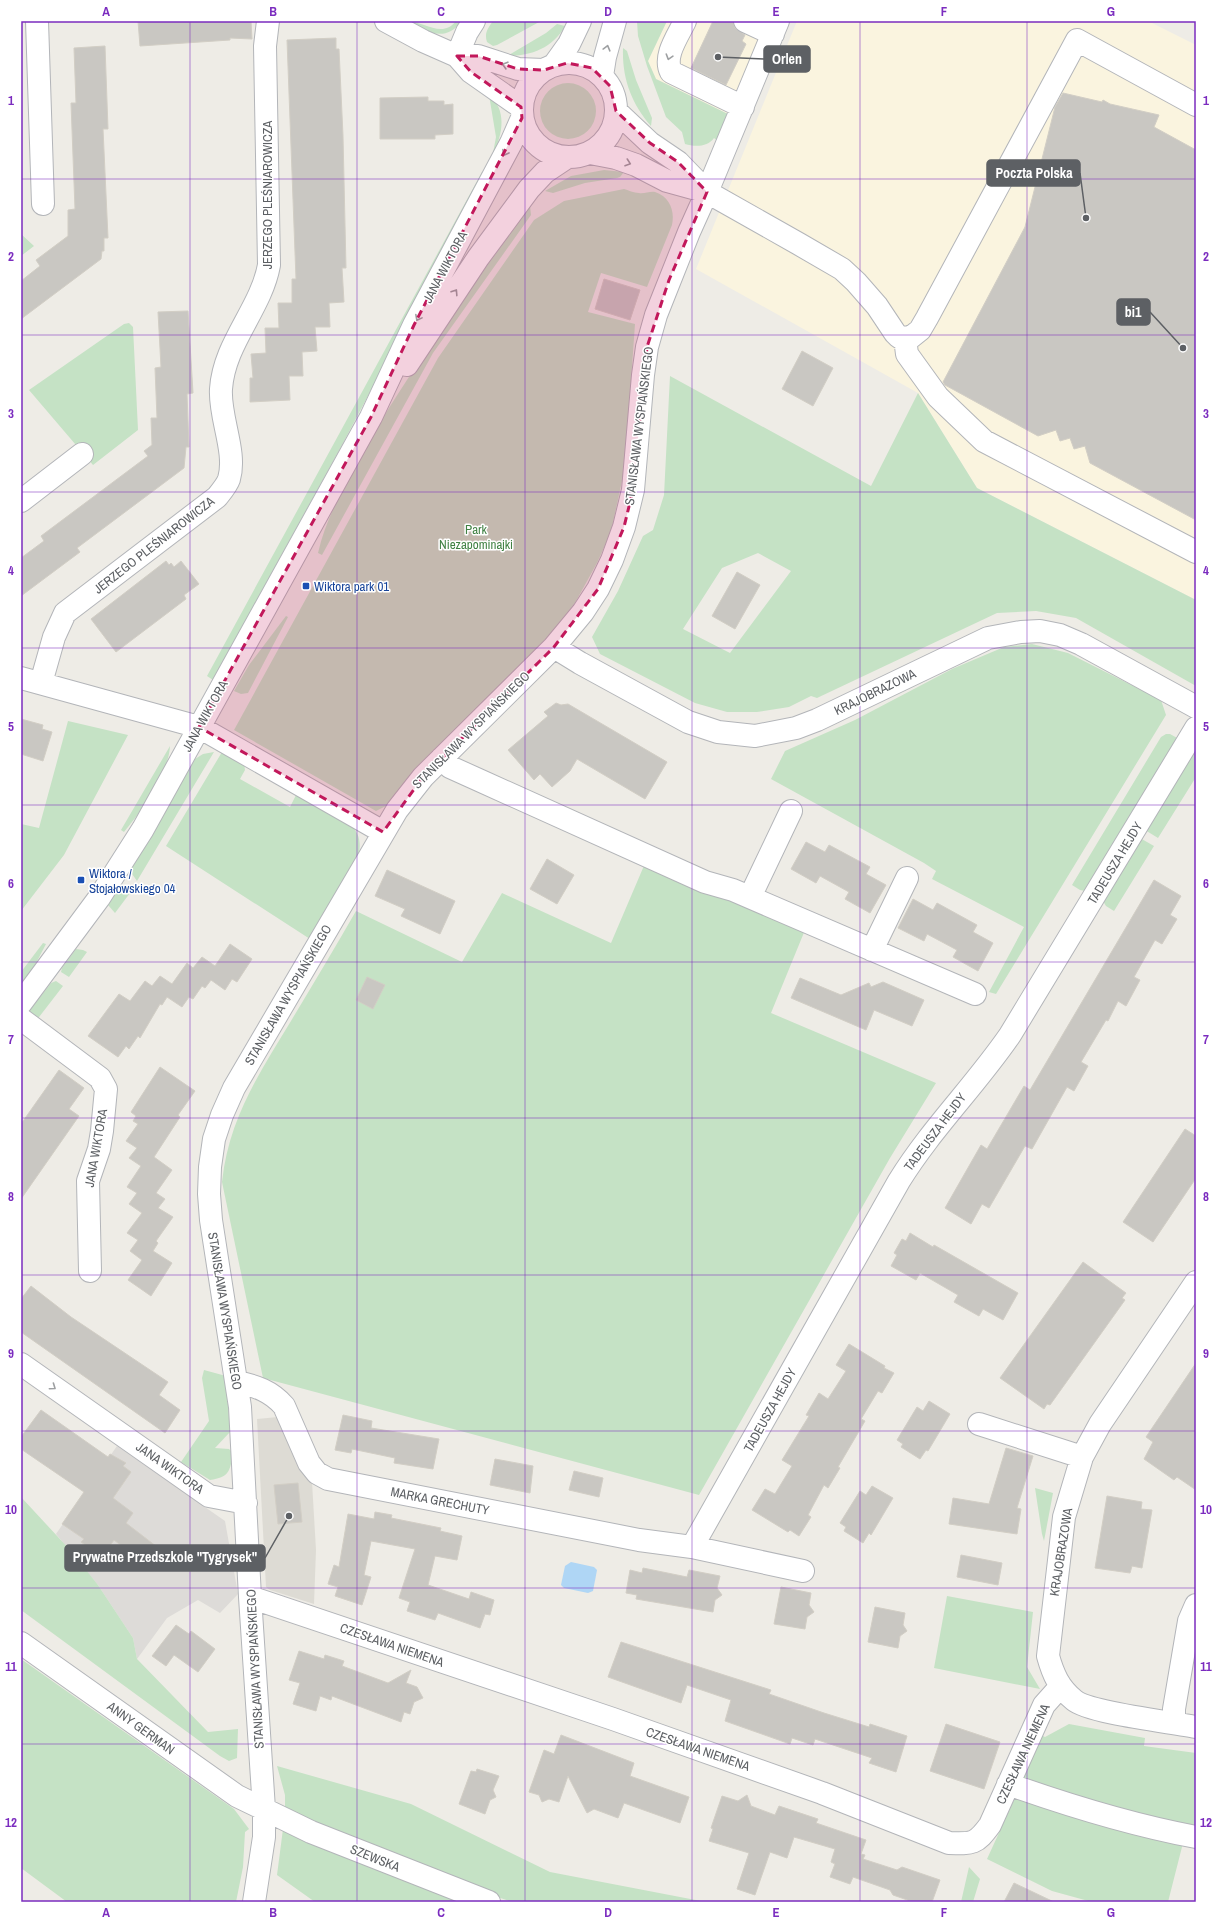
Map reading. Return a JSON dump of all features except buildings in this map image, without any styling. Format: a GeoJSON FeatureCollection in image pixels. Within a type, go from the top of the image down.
{"type":"FeatureCollection","features":[{"type":"Feature","properties":{"kind":"street"},"geometry":{"type":"LineString","coordinates":[[37,21],[43,204]]}},
{"type":"Feature","properties":{"kind":"street","name":"JERZEGO PLEŚNIAROWICZA"},"geometry":{"type":"LineString","coordinates":[[31,681],[65,613],[217,497],[228,480],[231,463],[220,390],[224,368],[234,343],[264,287],[269,265],[265,46],[268,21]]}},
{"type":"Feature","properties":{"kind":"street"},"geometry":{"type":"LineString","coordinates":[[386,21],[423,41],[457,56],[478,56],[518,69],[549,67],[566,63],[579,64],[592,68],[602,76],[610,86],[615,98],[616,111],[614,124],[609,136],[601,145],[590,153],[578,157],[566,158],[553,156],[542,150],[532,141],[525,130],[521,112],[523,96],[528,86],[549,67],[568,44],[580,21]]}},
{"type":"Feature","properties":{"kind":"street"},"geometry":{"type":"LineString","coordinates":[[457,56],[467,32],[474,21]]}},
{"type":"Feature","properties":{"kind":"street"},"geometry":{"type":"LineString","coordinates":[[602,76],[605,57],[615,21]]}},
{"type":"Feature","properties":{"kind":"street"},"geometry":{"type":"LineString","coordinates":[[685,21],[669,55],[667,64],[671,72],[743,107]]}},
{"type":"Feature","properties":{"kind":"street"},"geometry":{"type":"LineString","coordinates":[[745,21],[776,28]]}},
{"type":"Feature","properties":{"kind":"street","name":"STANISŁAWA WYSPIAŃSKIEGO"},"geometry":{"type":"LineString","coordinates":[[254,1902],[264,1837],[264,1809],[250,1597],[246,1503],[237,1382],[211,1220],[210,1167],[214,1139],[222,1115],[234,1088],[383,832],[409,793],[442,758],[554,647],[583,612],[598,589],[612,560],[624,527],[633,490],[647,347],[669,280],[776,28]]}},
{"type":"Feature","properties":{"kind":"street"},"geometry":{"type":"LineString","coordinates":[[590,153],[616,158],[667,181],[707,192],[842,269],[856,282],[877,306],[895,333],[905,338],[915,335],[927,318],[1077,40],[1196,105]]}},
{"type":"Feature","properties":{"kind":"street"},"geometry":{"type":"LineString","coordinates":[[457,56],[471,72],[521,112]]}},
{"type":"Feature","properties":{"kind":"street"},"geometry":{"type":"LineString","coordinates":[[616,111],[650,142],[678,162],[707,192]]}},
{"type":"Feature","properties":{"kind":"street","name":"JANA WIKTORA"},"geometry":{"type":"LineString","coordinates":[[21,1003],[99,898],[143,829],[371,417],[414,325],[511,143],[521,112]]}},
{"type":"Feature","properties":{"kind":"street","name":"JANA WIKTORA"},"geometry":{"type":"LineString","coordinates":[[371,417],[478,258],[529,189],[545,172],[566,158]]}},
{"type":"Feature","properties":{"kind":"street"},"geometry":{"type":"LineString","coordinates":[[905,338],[907,354],[938,397],[984,441],[1196,552]]}},
{"type":"Feature","properties":{"kind":"street"},"geometry":{"type":"LineString","coordinates":[[21,502],[82,454]]}},
{"type":"Feature","properties":{"kind":"street","name":"KRAJOBRAZOWA"},"geometry":{"type":"LineString","coordinates":[[554,647],[580,663],[688,722],[709,729],[755,736],[796,728],[988,638],[1021,632],[1040,631],[1081,644],[1196,707]]}},
{"type":"Feature","properties":{"kind":"street"},"geometry":{"type":"LineString","coordinates":[[31,681],[199,727],[383,832]]}},
{"type":"Feature","properties":{"kind":"street","name":"TADEUSZA HEJDY"},"geometry":{"type":"LineString","coordinates":[[692,1547],[899,1181],[925,1141],[994,1058],[1010,1036],[1196,728]]}},
{"type":"Feature","properties":{"kind":"street"},"geometry":{"type":"LineString","coordinates":[[442,758],[450,767],[480,782],[705,882],[750,897],[975,994]]}},
{"type":"Feature","properties":{"kind":"street"},"geometry":{"type":"LineString","coordinates":[[750,897],[792,811]]}},
{"type":"Feature","properties":{"kind":"street"},"geometry":{"type":"LineString","coordinates":[[872,950],[907,878]]}},
{"type":"Feature","properties":{"kind":"street","name":"JANA WIKTORA"},"geometry":{"type":"LineString","coordinates":[[21,1019],[100,1078],[106,1089],[99,1149],[88,1181],[90,1271]]}},
{"type":"Feature","properties":{"kind":"street","name":"KRAJOBRAZOWA"},"geometry":{"type":"LineString","coordinates":[[1196,1282],[1100,1424],[1082,1458],[1064,1517],[1048,1656],[1054,1675],[1060,1687],[1075,1701],[1093,1708],[1196,1727]]}},
{"type":"Feature","properties":{"kind":"street","name":"JANA WIKTORA"},"geometry":{"type":"LineString","coordinates":[[21,1364],[210,1496],[246,1503]]}},
{"type":"Feature","properties":{"kind":"street","name":"MARKA GRECHUTY"},"geometry":{"type":"LineString","coordinates":[[237,1382],[266,1390],[278,1399],[284,1406],[309,1463],[317,1473],[328,1479],[639,1540],[692,1547],[803,1571]]}},
{"type":"Feature","properties":{"kind":"street"},"geometry":{"type":"LineString","coordinates":[[979,1424],[1082,1458]]}},
{"type":"Feature","properties":{"kind":"street","name":"CZESŁAWA NIEMENA"},"geometry":{"type":"LineString","coordinates":[[250,1597],[606,1717],[822,1793],[950,1843],[969,1844],[980,1839],[990,1825],[1044,1705],[1060,1687]]}},
{"type":"Feature","properties":{"kind":"street"},"geometry":{"type":"LineString","coordinates":[[1174,1723],[1174,1710],[1189,1621],[1196,1605]]}},
{"type":"Feature","properties":{"kind":"street","name":"ANNY GERMAN"},"geometry":{"type":"LineString","coordinates":[[21,1643],[214,1780],[238,1796],[264,1809]]}},
{"type":"Feature","properties":{"kind":"street"},"geometry":{"type":"LineString","coordinates":[[1008,1784],[1084,1810],[1161,1830],[1196,1837]]}},
{"type":"Feature","properties":{"kind":"street","name":"SZEWSKA"},"geometry":{"type":"LineString","coordinates":[[264,1809],[311,1832],[489,1902]]}},
{"type":"Feature","properties":{"kind":"highlighted area"},"geometry":{"type":"Polygon","coordinates":[[[457,56],[478,56],[518,69],[544,70],[567,63],[592,68],[610,86],[616,111],[650,143],[678,162],[707,192],[669,280],[647,347],[633,490],[624,527],[598,589],[554,647],[423,777],[383,832],[199,727],[371,417],[414,325],[522,118],[521,107],[471,72],[457,56]]]}},
{"type":"Feature","properties":{"kind":"shaded area"},"geometry":{"type":"Polygon","coordinates":[[[667,21],[769,21],[730,115],[656,79],[648,61],[667,21]]]}},
{"type":"Feature","properties":{"kind":"shaded area"},"geometry":{"type":"Polygon","coordinates":[[[797,21],[1148,21],[1196,45],[1196,600],[977,488],[918,393],[696,269],[797,21]]]}},
{"type":"Feature","properties":{"kind":"shaded area"},"geometry":{"type":"Polygon","coordinates":[[[278,1417],[312,1482],[316,1550],[314,1604],[270,1590],[266,1587],[257,1419],[278,1417]]]}},
{"type":"Feature","properties":{"kind":"shaded area"},"geometry":{"type":"Polygon","coordinates":[[[117,1446],[225,1521],[238,1594],[220,1613],[198,1600],[167,1618],[137,1659],[133,1638],[98,1585],[56,1534],[117,1446]]]}},
{"type":"Feature","properties":{"kind":"green space"},"geometry":{"type":"Polygon","coordinates":[[[405,21],[433,28],[445,29],[456,21],[462,21],[449,32],[442,34],[428,31],[405,21]]]}},
{"type":"Feature","properties":{"kind":"green space"},"geometry":{"type":"Polygon","coordinates":[[[493,21],[541,21],[493,46],[487,42],[486,33],[493,21]]]}},
{"type":"Feature","properties":{"kind":"green space"},"geometry":{"type":"Polygon","coordinates":[[[637,21],[667,21],[648,61],[656,79],[730,115],[720,143],[714,138],[705,145],[701,146],[685,144],[682,132],[666,117],[647,66],[638,36],[637,21]]]}},
{"type":"Feature","properties":{"kind":"green space"},"geometry":{"type":"Polygon","coordinates":[[[557,24],[565,26],[560,34],[548,45],[533,52],[516,56],[507,56],[546,33],[557,24]]]}},
{"type":"Feature","properties":{"kind":"green space"},"geometry":{"type":"Polygon","coordinates":[[[623,48],[627,51],[636,80],[652,118],[651,126],[638,108],[629,90],[624,70],[623,48]]]}},
{"type":"Feature","properties":{"kind":"green space"},"geometry":{"type":"Polygon","coordinates":[[[562,83],[574,83],[584,87],[592,95],[596,105],[596,117],[592,127],[584,135],[574,139],[562,139],[552,135],[544,127],[540,117],[540,105],[544,95],[552,87],[562,83]]]}},
{"type":"Feature","properties":{"kind":"green space"},"geometry":{"type":"Polygon","coordinates":[[[489,95],[499,107],[502,122],[499,138],[493,153],[496,137],[489,95]]]}},
{"type":"Feature","properties":{"kind":"green space"},"geometry":{"type":"Polygon","coordinates":[[[604,170],[624,172],[617,178],[585,183],[553,193],[545,191],[571,176],[604,170]]]}},
{"type":"Feature","properties":{"kind":"green space"},"geometry":{"type":"Polygon","coordinates":[[[482,172],[485,174],[342,445],[213,680],[207,676],[482,172]]]}},
{"type":"Feature","properties":{"kind":"green space","name":"Park Niezapominajki"},"geometry":{"type":"Polygon","coordinates":[[[624,189],[637,193],[655,192],[660,194],[668,201],[670,205],[673,220],[647,287],[601,273],[588,312],[635,324],[625,467],[611,532],[597,563],[575,603],[551,634],[415,770],[386,806],[376,811],[234,730],[438,358],[534,220],[564,201],[624,189]]]}},
{"type":"Feature","properties":{"kind":"green space"},"geometry":{"type":"Polygon","coordinates":[[[530,206],[531,215],[433,353],[322,555],[318,553],[325,528],[335,505],[378,426],[441,330],[530,206]]]}},
{"type":"Feature","properties":{"kind":"green space"},"geometry":{"type":"Polygon","coordinates":[[[21,234],[34,246],[21,256],[21,234]]]}},
{"type":"Feature","properties":{"kind":"green space"},"geometry":{"type":"Polygon","coordinates":[[[129,323],[133,327],[138,430],[93,465],[29,390],[124,324],[129,323]]]}},
{"type":"Feature","properties":{"kind":"green space"},"geometry":{"type":"Polygon","coordinates":[[[670,376],[871,486],[918,393],[977,488],[1196,600],[1196,686],[1076,618],[1036,611],[997,613],[817,698],[811,696],[789,707],[757,712],[727,712],[695,703],[600,654],[592,637],[618,591],[643,536],[653,530],[664,495],[670,376]],[[758,553],[722,568],[683,629],[730,653],[791,571],[758,553]]]}},
{"type":"Feature","properties":{"kind":"green space"},"geometry":{"type":"Polygon","coordinates":[[[286,616],[288,617],[248,693],[241,694],[234,691],[249,665],[286,616]]]}},
{"type":"Feature","properties":{"kind":"green space"},"geometry":{"type":"Polygon","coordinates":[[[1032,644],[1068,653],[1161,700],[1166,715],[996,994],[989,992],[1024,927],[932,879],[936,871],[924,863],[771,779],[785,751],[855,720],[952,669],[1004,647],[1032,644]]]}},
{"type":"Feature","properties":{"kind":"green space"},"geometry":{"type":"Polygon","coordinates":[[[68,721],[128,735],[64,855],[21,911],[21,824],[39,828],[68,721]]]}},
{"type":"Feature","properties":{"kind":"green space"},"geometry":{"type":"Polygon","coordinates":[[[1166,734],[1170,734],[1179,739],[1085,891],[1080,890],[1072,885],[1161,737],[1166,734]]]}},
{"type":"Feature","properties":{"kind":"green space"},"geometry":{"type":"Polygon","coordinates":[[[170,746],[165,768],[153,791],[146,803],[124,832],[121,830],[170,746]]]}},
{"type":"Feature","properties":{"kind":"green space"},"geometry":{"type":"Polygon","coordinates":[[[1195,749],[1196,777],[1158,838],[1145,830],[1195,749]]]}},
{"type":"Feature","properties":{"kind":"green space"},"geometry":{"type":"Polygon","coordinates":[[[214,752],[137,881],[130,871],[195,759],[203,754],[214,752]]]}},
{"type":"Feature","properties":{"kind":"green space"},"geometry":{"type":"Polygon","coordinates":[[[222,752],[244,763],[245,770],[240,779],[290,807],[297,793],[350,824],[357,834],[360,845],[359,853],[310,939],[166,846],[222,752]]]}},
{"type":"Feature","properties":{"kind":"green space"},"geometry":{"type":"Polygon","coordinates":[[[1140,838],[1154,846],[1114,911],[1106,906],[1103,901],[1140,838]]]}},
{"type":"Feature","properties":{"kind":"green space"},"geometry":{"type":"Polygon","coordinates":[[[646,861],[805,930],[771,1013],[936,1083],[890,1158],[699,1495],[263,1378],[222,1182],[226,1159],[231,1137],[247,1097],[356,911],[462,962],[502,893],[611,943],[646,861]]]}},
{"type":"Feature","properties":{"kind":"green space"},"geometry":{"type":"Polygon","coordinates":[[[121,886],[133,889],[115,913],[108,905],[121,886]]]}},
{"type":"Feature","properties":{"kind":"green space"},"geometry":{"type":"Polygon","coordinates":[[[43,943],[46,944],[34,967],[21,985],[21,972],[43,943]]]}},
{"type":"Feature","properties":{"kind":"green space"},"geometry":{"type":"Polygon","coordinates":[[[76,949],[87,952],[69,977],[61,972],[62,968],[76,949]]]}},
{"type":"Feature","properties":{"kind":"green space"},"geometry":{"type":"Polygon","coordinates":[[[56,981],[63,986],[36,1021],[29,1011],[51,983],[56,981]]]}},
{"type":"Feature","properties":{"kind":"green space"},"geometry":{"type":"Polygon","coordinates":[[[204,1370],[226,1376],[230,1432],[215,1448],[229,1449],[233,1453],[228,1472],[221,1477],[210,1480],[181,1462],[209,1421],[202,1378],[204,1370]]]}},
{"type":"Feature","properties":{"kind":"green space"},"geometry":{"type":"Polygon","coordinates":[[[1035,1488],[1053,1493],[1044,1541],[1042,1534],[1035,1488]]]}},
{"type":"Feature","properties":{"kind":"green space"},"geometry":{"type":"Polygon","coordinates":[[[21,1497],[71,1551],[98,1585],[133,1638],[137,1659],[208,1732],[238,1729],[237,1758],[229,1761],[220,1756],[21,1610],[21,1497]]]}},
{"type":"Feature","properties":{"kind":"green space"},"geometry":{"type":"Polygon","coordinates":[[[947,1596],[1033,1612],[1027,1667],[1040,1689],[934,1668],[947,1596]]]}},
{"type":"Feature","properties":{"kind":"green space"},"geometry":{"type":"Polygon","coordinates":[[[21,1659],[234,1809],[249,1829],[245,1832],[243,1867],[236,1902],[67,1902],[21,1868],[21,1659]]]}},
{"type":"Feature","properties":{"kind":"green space"},"geometry":{"type":"Polygon","coordinates":[[[1069,1724],[1145,1738],[1144,1746],[1196,1753],[1196,1833],[1020,1783],[1041,1735],[1045,1737],[1069,1724]]]}},
{"type":"Feature","properties":{"kind":"green space"},"geometry":{"type":"Polygon","coordinates":[[[277,1766],[411,1804],[550,1872],[706,1902],[512,1902],[451,1881],[285,1812],[285,1795],[277,1766]]]}},
{"type":"Feature","properties":{"kind":"green space"},"geometry":{"type":"Polygon","coordinates":[[[1027,1798],[1183,1843],[1168,1902],[1092,1902],[1052,1891],[987,1859],[1014,1800],[1027,1798]]]}},
{"type":"Feature","properties":{"kind":"green space"},"geometry":{"type":"Polygon","coordinates":[[[283,1829],[471,1902],[315,1902],[277,1875],[283,1829]]]}},
{"type":"Feature","properties":{"kind":"green space"},"geometry":{"type":"Polygon","coordinates":[[[969,1867],[980,1879],[973,1902],[961,1902],[969,1867]]]}},
{"type":"Feature","properties":{"kind":"water"},"geometry":{"type":"Polygon","coordinates":[[[571,1562],[594,1567],[597,1570],[593,1591],[588,1593],[564,1588],[561,1585],[565,1566],[571,1562]]]}},
{"type":"Feature","properties":{"kind":"place","name":"Orlen"},"geometry":{"type":"Point","coordinates":[718,57]}},
{"type":"Feature","properties":{"kind":"place","name":"Poczta Polska"},"geometry":{"type":"Point","coordinates":[1086,218]}},
{"type":"Feature","properties":{"kind":"place","name":"bi1"},"geometry":{"type":"Point","coordinates":[1183,348]}},
{"type":"Feature","properties":{"kind":"place","name":"Wiktora park 01"},"geometry":{"type":"Point","coordinates":[306,586]}},
{"type":"Feature","properties":{"kind":"place","name":"Wiktora / Stojałowskiego 04"},"geometry":{"type":"Point","coordinates":[81,880]}},
{"type":"Feature","properties":{"kind":"place","name":"Prywatne Przedszkole \"Tygrysek\""},"geometry":{"type":"Point","coordinates":[289,1516]}}]}
